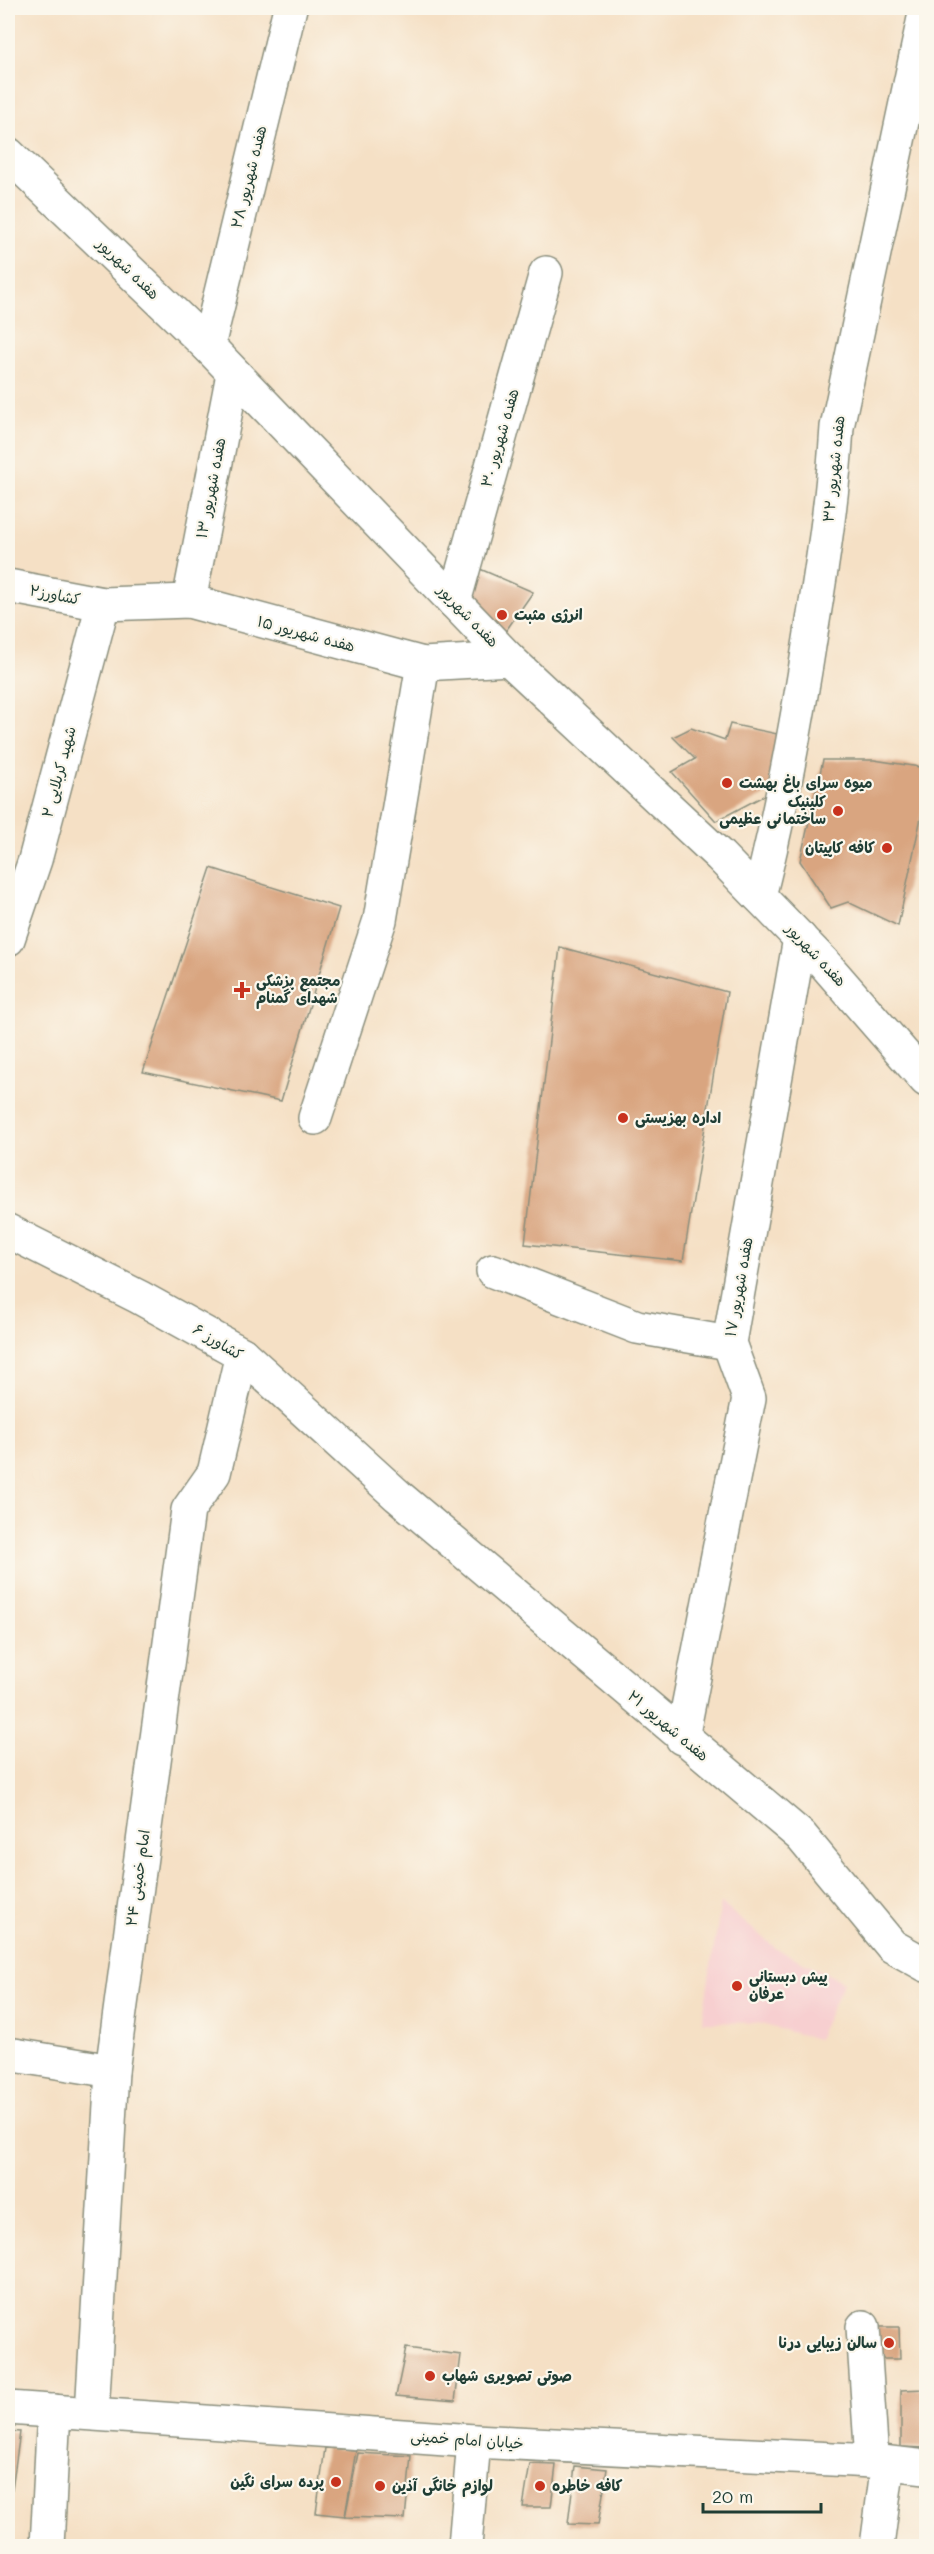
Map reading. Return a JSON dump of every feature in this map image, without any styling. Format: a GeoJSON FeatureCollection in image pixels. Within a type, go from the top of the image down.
{"type":"FeatureCollection","features":[{"type":"Feature","properties":{"kind":"street","name":"هفده شهریور ۲۸"},"geometry":{"type":"LineString","coordinates":[[208,346],[290,8]]}},
{"type":"Feature","properties":{"kind":"street","name":"هفده شهریور ۳۲"},"geometry":{"type":"LineString","coordinates":[[759,896],[781,812],[802,694],[833,493],[837,428],[927,9]]}},
{"type":"Feature","properties":{"kind":"street","name":"هفده شهریور"},"geometry":{"type":"LineString","coordinates":[[8,154],[208,346],[509,658],[720,856],[800,938],[927,1080]]}},
{"type":"Feature","properties":{"kind":"street","name":"هفده شهریور ۳۰"},"geometry":{"type":"LineString","coordinates":[[454,602],[546,273]]}},
{"type":"Feature","properties":{"kind":"street","name":"هفده شهریور ۱۳"},"geometry":{"type":"LineString","coordinates":[[189,601],[233,374]]}},
{"type":"Feature","properties":{"kind":"street","name":"کشاورز۲"},"geometry":{"type":"LineString","coordinates":[[8,585],[103,604]]}},
{"type":"Feature","properties":{"kind":"street","name":"هفده شهریور ۱۵"},"geometry":{"type":"LineString","coordinates":[[103,604],[189,601],[423,664],[509,658]]}},
{"type":"Feature","properties":{"kind":"street","name":"شهید کربلایی ۲"},"geometry":{"type":"LineString","coordinates":[[8,939],[35,860],[103,604]]}},
{"type":"Feature","properties":{"kind":"street"},"geometry":{"type":"LineString","coordinates":[[315,1118],[380,920],[423,664]]}},
{"type":"Feature","properties":{"kind":"street","name":"هفده شهریور ۱۷"},"geometry":{"type":"LineString","coordinates":[[682,1738],[749,1398],[729,1343],[800,938]]}},
{"type":"Feature","properties":{"kind":"street","name":"کشاورز ۶"},"geometry":{"type":"LineString","coordinates":[[8,1231],[140,1297],[242,1354],[398,1496]]}},
{"type":"Feature","properties":{"kind":"street"},"geometry":{"type":"LineString","coordinates":[[493,1271],[637,1327],[729,1343]]}},
{"type":"Feature","properties":{"kind":"street","name":"امام خمینی ۲۴"},"geometry":{"type":"LineString","coordinates":[[93,2413],[112,2071],[188,1510],[214,1473],[242,1354]]}},
{"type":"Feature","properties":{"kind":"street","name":"هفده شهریور ۲۱"},"geometry":{"type":"LineString","coordinates":[[398,1496],[682,1738],[801,1836],[892,1946],[927,1965]]}},
{"type":"Feature","properties":{"kind":"street"},"geometry":{"type":"LineString","coordinates":[[8,2054],[112,2071]]}},
{"type":"Feature","properties":{"kind":"street"},"geometry":{"type":"LineString","coordinates":[[864,2327],[880,2462],[877,2547]]}},
{"type":"Feature","properties":{"kind":"street","name":"خیابان امام خمینی"},"geometry":{"type":"LineString","coordinates":[[8,2408],[474,2441],[880,2462],[927,2467]]}},
{"type":"Feature","properties":{"kind":"street"},"geometry":{"type":"LineString","coordinates":[[47,2547],[54,2411]]}},
{"type":"Feature","properties":{"kind":"street"},"geometry":{"type":"LineString","coordinates":[[465,2547],[474,2441]]}},
{"type":"Feature","properties":{"kind":"shaded area"},"geometry":{"type":"Polygon","coordinates":[[[721,1903],[777,1949],[844,1982],[817,2039],[757,2023],[702,2022],[721,1903]]]}},
{"type":"Feature","properties":{"kind":"building","name":"انرژی مثبت"},"geometry":{"type":"Polygon","coordinates":[[[480,569],[533,592],[505,632],[468,598],[480,569]]]}},
{"type":"Feature","properties":{"kind":"building","name":"میوه سرای باغ بهشت"},"geometry":{"type":"Polygon","coordinates":[[[730,724],[782,735],[769,793],[716,821],[672,772],[695,759],[673,737],[691,728],[725,740],[730,724]]]}},
{"type":"Feature","properties":{"kind":"building"},"geometry":{"type":"Polygon","coordinates":[[[823,760],[874,760],[926,768],[926,794],[898,926],[848,902],[831,908],[800,861],[823,760]]]}},
{"type":"Feature","properties":{"kind":"building","name":"مجتمع پزشکی شهدای گمنام"},"geometry":{"type":"Polygon","coordinates":[[[211,868],[339,908],[281,1101],[143,1072],[211,868]]]}},
{"type":"Feature","properties":{"kind":"building","name":"اداره بهزیستی"},"geometry":{"type":"Polygon","coordinates":[[[560,947],[727,992],[683,1261],[525,1244],[560,947]]]}},
{"type":"Feature","properties":{"kind":"building","name":"سالن زیبایی درنا"},"geometry":{"type":"Polygon","coordinates":[[[876,2327],[899,2327],[900,2359],[879,2359],[876,2327]]]}},
{"type":"Feature","properties":{"kind":"building","name":"صوتی تصویری شهاب"},"geometry":{"type":"Polygon","coordinates":[[[406,2348],[461,2355],[455,2401],[396,2396],[406,2348]]]}},
{"type":"Feature","properties":{"kind":"building"},"geometry":{"type":"Polygon","coordinates":[[[926,2389],[926,2448],[901,2447],[901,2390],[926,2389]]]}},
{"type":"Feature","properties":{"kind":"building"},"geometry":{"type":"Polygon","coordinates":[[[8,2431],[20,2432],[12,2489],[8,2489],[8,2431]]]}},
{"type":"Feature","properties":{"kind":"building","name":"پرده سرای نگین"},"geometry":{"type":"Polygon","coordinates":[[[325,2448],[356,2450],[345,2516],[316,2513],[325,2448]]]}},
{"type":"Feature","properties":{"kind":"building","name":"لوازم خانگی آذین"},"geometry":{"type":"Polygon","coordinates":[[[358,2453],[411,2456],[405,2519],[345,2517],[358,2453]]]}},
{"type":"Feature","properties":{"kind":"building","name":"کافه خاطره"},"geometry":{"type":"Polygon","coordinates":[[[530,2464],[556,2465],[551,2507],[523,2507],[530,2464]]]}},
{"type":"Feature","properties":{"kind":"building"},"geometry":{"type":"Polygon","coordinates":[[[575,2466],[607,2469],[598,2525],[568,2524],[575,2466]]]}},
{"type":"Feature","properties":{"kind":"place","name":"انرژی مثبت"},"geometry":{"type":"Point","coordinates":[502,615]}},
{"type":"Feature","properties":{"kind":"place","name":"میوه سرای باغ بهشت"},"geometry":{"type":"Point","coordinates":[727,783]}},
{"type":"Feature","properties":{"kind":"place","name":"کلینیک ساختمانی عظیمی"},"geometry":{"type":"Point","coordinates":[838,811]}},
{"type":"Feature","properties":{"kind":"place","name":"کافه کاپیتان"},"geometry":{"type":"Point","coordinates":[887,848]}},
{"type":"Feature","properties":{"kind":"place","name":"مجتمع پزشکی شهدای گمنام"},"geometry":{"type":"Point","coordinates":[242,990]}},
{"type":"Feature","properties":{"kind":"place","name":"اداره بهزیستی"},"geometry":{"type":"Point","coordinates":[623,1118]}},
{"type":"Feature","properties":{"kind":"place","name":"پیش دبستانی عرفان"},"geometry":{"type":"Point","coordinates":[737,1986]}},
{"type":"Feature","properties":{"kind":"place","name":"سالن زیبایی درنا"},"geometry":{"type":"Point","coordinates":[889,2343]}},
{"type":"Feature","properties":{"kind":"place","name":"صوتی تصویری شهاب"},"geometry":{"type":"Point","coordinates":[430,2376]}},
{"type":"Feature","properties":{"kind":"place","name":"پرده سرای نگین"},"geometry":{"type":"Point","coordinates":[336,2482]}},
{"type":"Feature","properties":{"kind":"place","name":"لوازم خانگی آذین"},"geometry":{"type":"Point","coordinates":[380,2486]}},
{"type":"Feature","properties":{"kind":"place","name":"کافه خاطره"},"geometry":{"type":"Point","coordinates":[540,2486]}}]}
